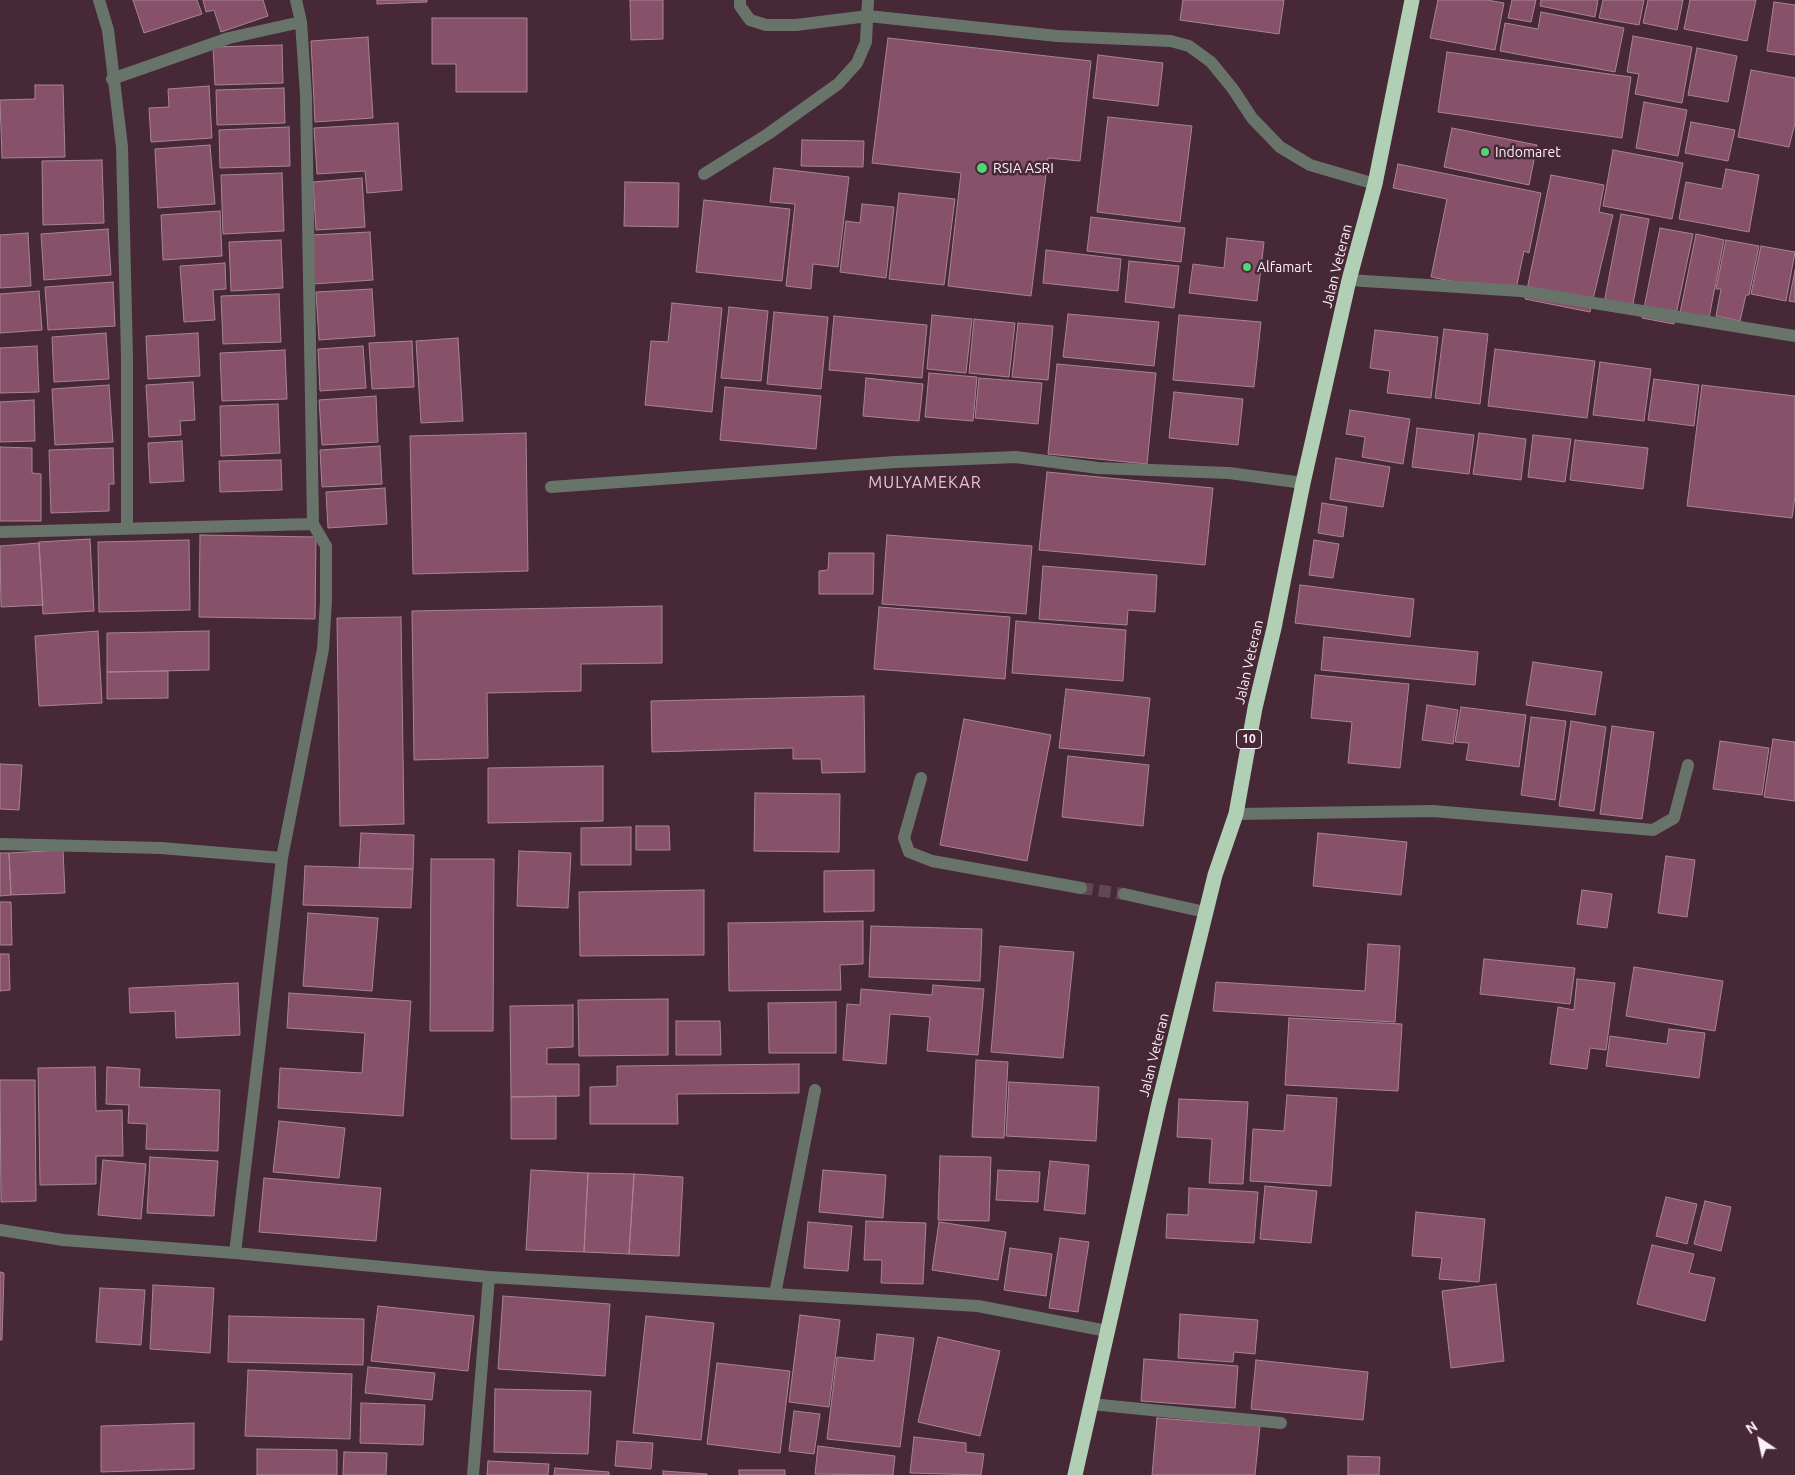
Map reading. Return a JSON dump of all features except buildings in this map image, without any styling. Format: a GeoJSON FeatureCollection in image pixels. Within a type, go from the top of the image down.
{"type":"FeatureCollection","features":[{"type":"Feature","properties":{"kind":"highway","name":"Jalan Veteran"},"geometry":{"type":"LineString","coordinates":[[1075,1475],[1159,1103],[1205,912],[1215,874],[1236,814],[1255,708],[1274,628],[1303,483],[1349,280],[1375,184],[1412,0]]}},
{"type":"Feature","properties":{"kind":"street"},"geometry":{"type":"LineString","coordinates":[[99,0],[108,30],[112,79],[122,147],[127,357],[127,527]]}},
{"type":"Feature","properties":{"kind":"street"},"geometry":{"type":"LineString","coordinates":[[235,1253],[282,858],[323,649],[326,601],[326,546],[313,524],[306,95],[301,22],[296,0]]}},
{"type":"Feature","properties":{"kind":"street"},"geometry":{"type":"LineString","coordinates":[[740,0],[740,6],[750,20],[766,25],[796,25],[868,16],[1057,36],[1171,41],[1189,46],[1211,62],[1233,89],[1252,118],[1280,147],[1310,164],[1375,184]]}},
{"type":"Feature","properties":{"kind":"street"},"geometry":{"type":"LineString","coordinates":[[704,174],[768,134],[838,84],[857,63],[866,42],[868,0]]}},
{"type":"Feature","properties":{"kind":"street"},"geometry":{"type":"LineString","coordinates":[[112,79],[229,38],[301,22]]}},
{"type":"Feature","properties":{"kind":"street"},"geometry":{"type":"LineString","coordinates":[[1349,280],[1521,291],[1795,336]]}},
{"type":"Feature","properties":{"kind":"street"},"geometry":{"type":"LineString","coordinates":[[551,486],[895,462],[1016,457],[1098,468],[1229,473],[1303,483]]}},
{"type":"Feature","properties":{"kind":"street"},"geometry":{"type":"LineString","coordinates":[[0,532],[127,527],[313,524]]}},
{"type":"Feature","properties":{"kind":"street"},"geometry":{"type":"LineString","coordinates":[[1236,814],[1433,811],[1653,830],[1674,818],[1688,765]]}},
{"type":"Feature","properties":{"kind":"street"},"geometry":{"type":"LineString","coordinates":[[921,778],[904,838],[909,852],[932,861],[1081,888]]}},
{"type":"Feature","properties":{"kind":"street"},"geometry":{"type":"LineString","coordinates":[[0,844],[161,848],[282,858]]}},
{"type":"Feature","properties":{"kind":"street"},"geometry":{"type":"LineString","coordinates":[[1124,894],[1205,912]]}},
{"type":"Feature","properties":{"kind":"street"},"geometry":{"type":"LineString","coordinates":[[775,1294],[815,1090]]}},
{"type":"Feature","properties":{"kind":"street"},"geometry":{"type":"LineString","coordinates":[[0,1230],[62,1240],[235,1253],[489,1277],[978,1306],[1107,1331]]}},
{"type":"Feature","properties":{"kind":"street"},"geometry":{"type":"LineString","coordinates":[[473,1475],[489,1277]]}},
{"type":"Feature","properties":{"kind":"street"},"geometry":{"type":"LineString","coordinates":[[1091,1404],[1281,1423]]}},
{"type":"Feature","properties":{"kind":"tunnel"},"geometry":{"type":"LineString","coordinates":[[1081,888],[1124,894]]}},
{"type":"Feature","properties":{"kind":"place","name":"Indomaret"},"geometry":{"type":"Point","coordinates":[1485,152]}},
{"type":"Feature","properties":{"kind":"place","name":"RSIA ASRI"},"geometry":{"type":"Point","coordinates":[982,168]}},
{"type":"Feature","properties":{"kind":"place","name":"Alfamart"},"geometry":{"type":"Point","coordinates":[1247,267]}},
{"type":"Feature","properties":{"kind":"district","name":"MULYAMEKAR"},"geometry":{"type":"Point","coordinates":[925,483]}}]}
